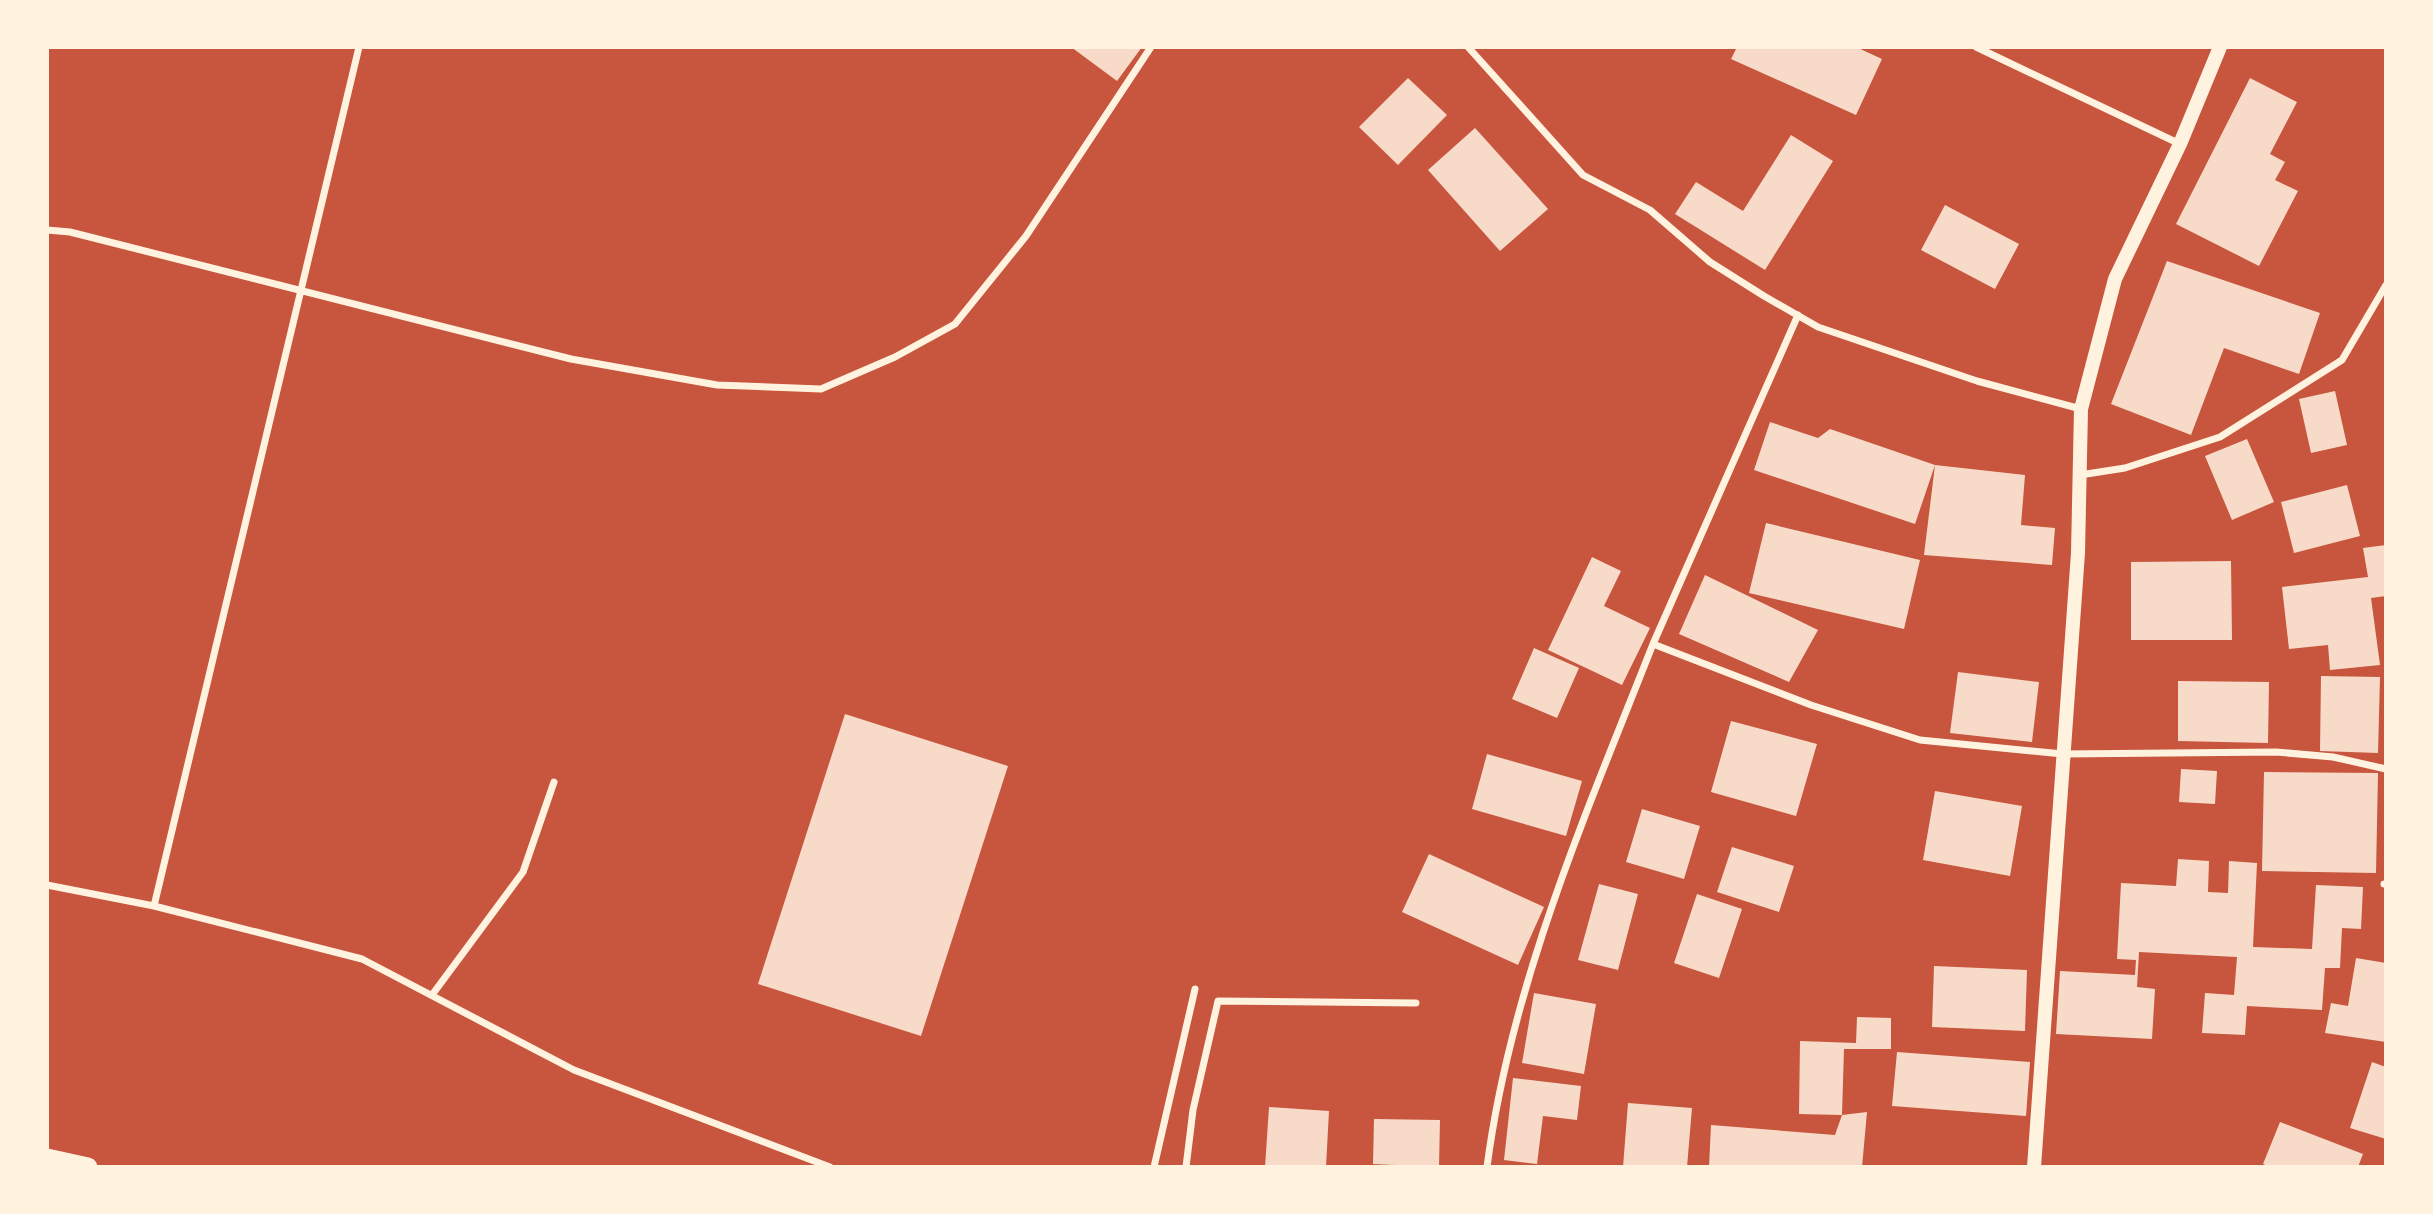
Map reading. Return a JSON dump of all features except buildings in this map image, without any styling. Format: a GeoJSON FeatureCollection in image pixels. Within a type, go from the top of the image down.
{"type":"FeatureCollection","features":[{"type":"Feature","properties":{"kind":"highway"},"geometry":{"type":"LineString","coordinates":[[47,1158],[88,1167]]}},
{"type":"Feature","properties":{"kind":"main road"},"geometry":{"type":"LineString","coordinates":[[2034,1167],[2046,990],[2049,989],[2046,980],[2078,553],[2081,409],[2115,279],[2179,144],[2220,47]]}},
{"type":"Feature","properties":{"kind":"street"},"geometry":{"type":"LineString","coordinates":[[154,906],[359,47]]}},
{"type":"Feature","properties":{"kind":"street"},"geometry":{"type":"LineString","coordinates":[[47,230],[70,232],[571,359],[717,385],[821,389],[895,357],[955,324],[1026,236],[1152,47]]}},
{"type":"Feature","properties":{"kind":"street"},"geometry":{"type":"LineString","coordinates":[[1468,47],[1583,175],[1650,210],[1710,262],[1818,327],[1977,381],[2081,409]]}},
{"type":"Feature","properties":{"kind":"street"},"geometry":{"type":"LineString","coordinates":[[1976,47],[2179,144]]}},
{"type":"Feature","properties":{"kind":"street"},"geometry":{"type":"LineString","coordinates":[[2080,475],[2125,468],[2220,437],[2342,360],[2386,285]]}},
{"type":"Feature","properties":{"kind":"street"},"geometry":{"type":"LineString","coordinates":[[1487,1167],[1496,1096],[1553,898],[1653,644],[1798,315]]}},
{"type":"Feature","properties":{"kind":"street"},"geometry":{"type":"LineString","coordinates":[[1653,644],[1811,705],[1920,740],[2063,754],[2276,752],[2333,757],[2386,769]]}},
{"type":"Feature","properties":{"kind":"street"},"geometry":{"type":"LineString","coordinates":[[432,995],[523,872],[554,782]]}},
{"type":"Feature","properties":{"kind":"street"},"geometry":{"type":"LineString","coordinates":[[47,885],[154,906],[362,959],[574,1070],[830,1167]]}},
{"type":"Feature","properties":{"kind":"street"},"geometry":{"type":"LineString","coordinates":[[1154,1167],[1195,989]]}},
{"type":"Feature","properties":{"kind":"street"},"geometry":{"type":"LineString","coordinates":[[1186,1167],[1193,1110],[1218,1002],[1416,1003]]}}]}
